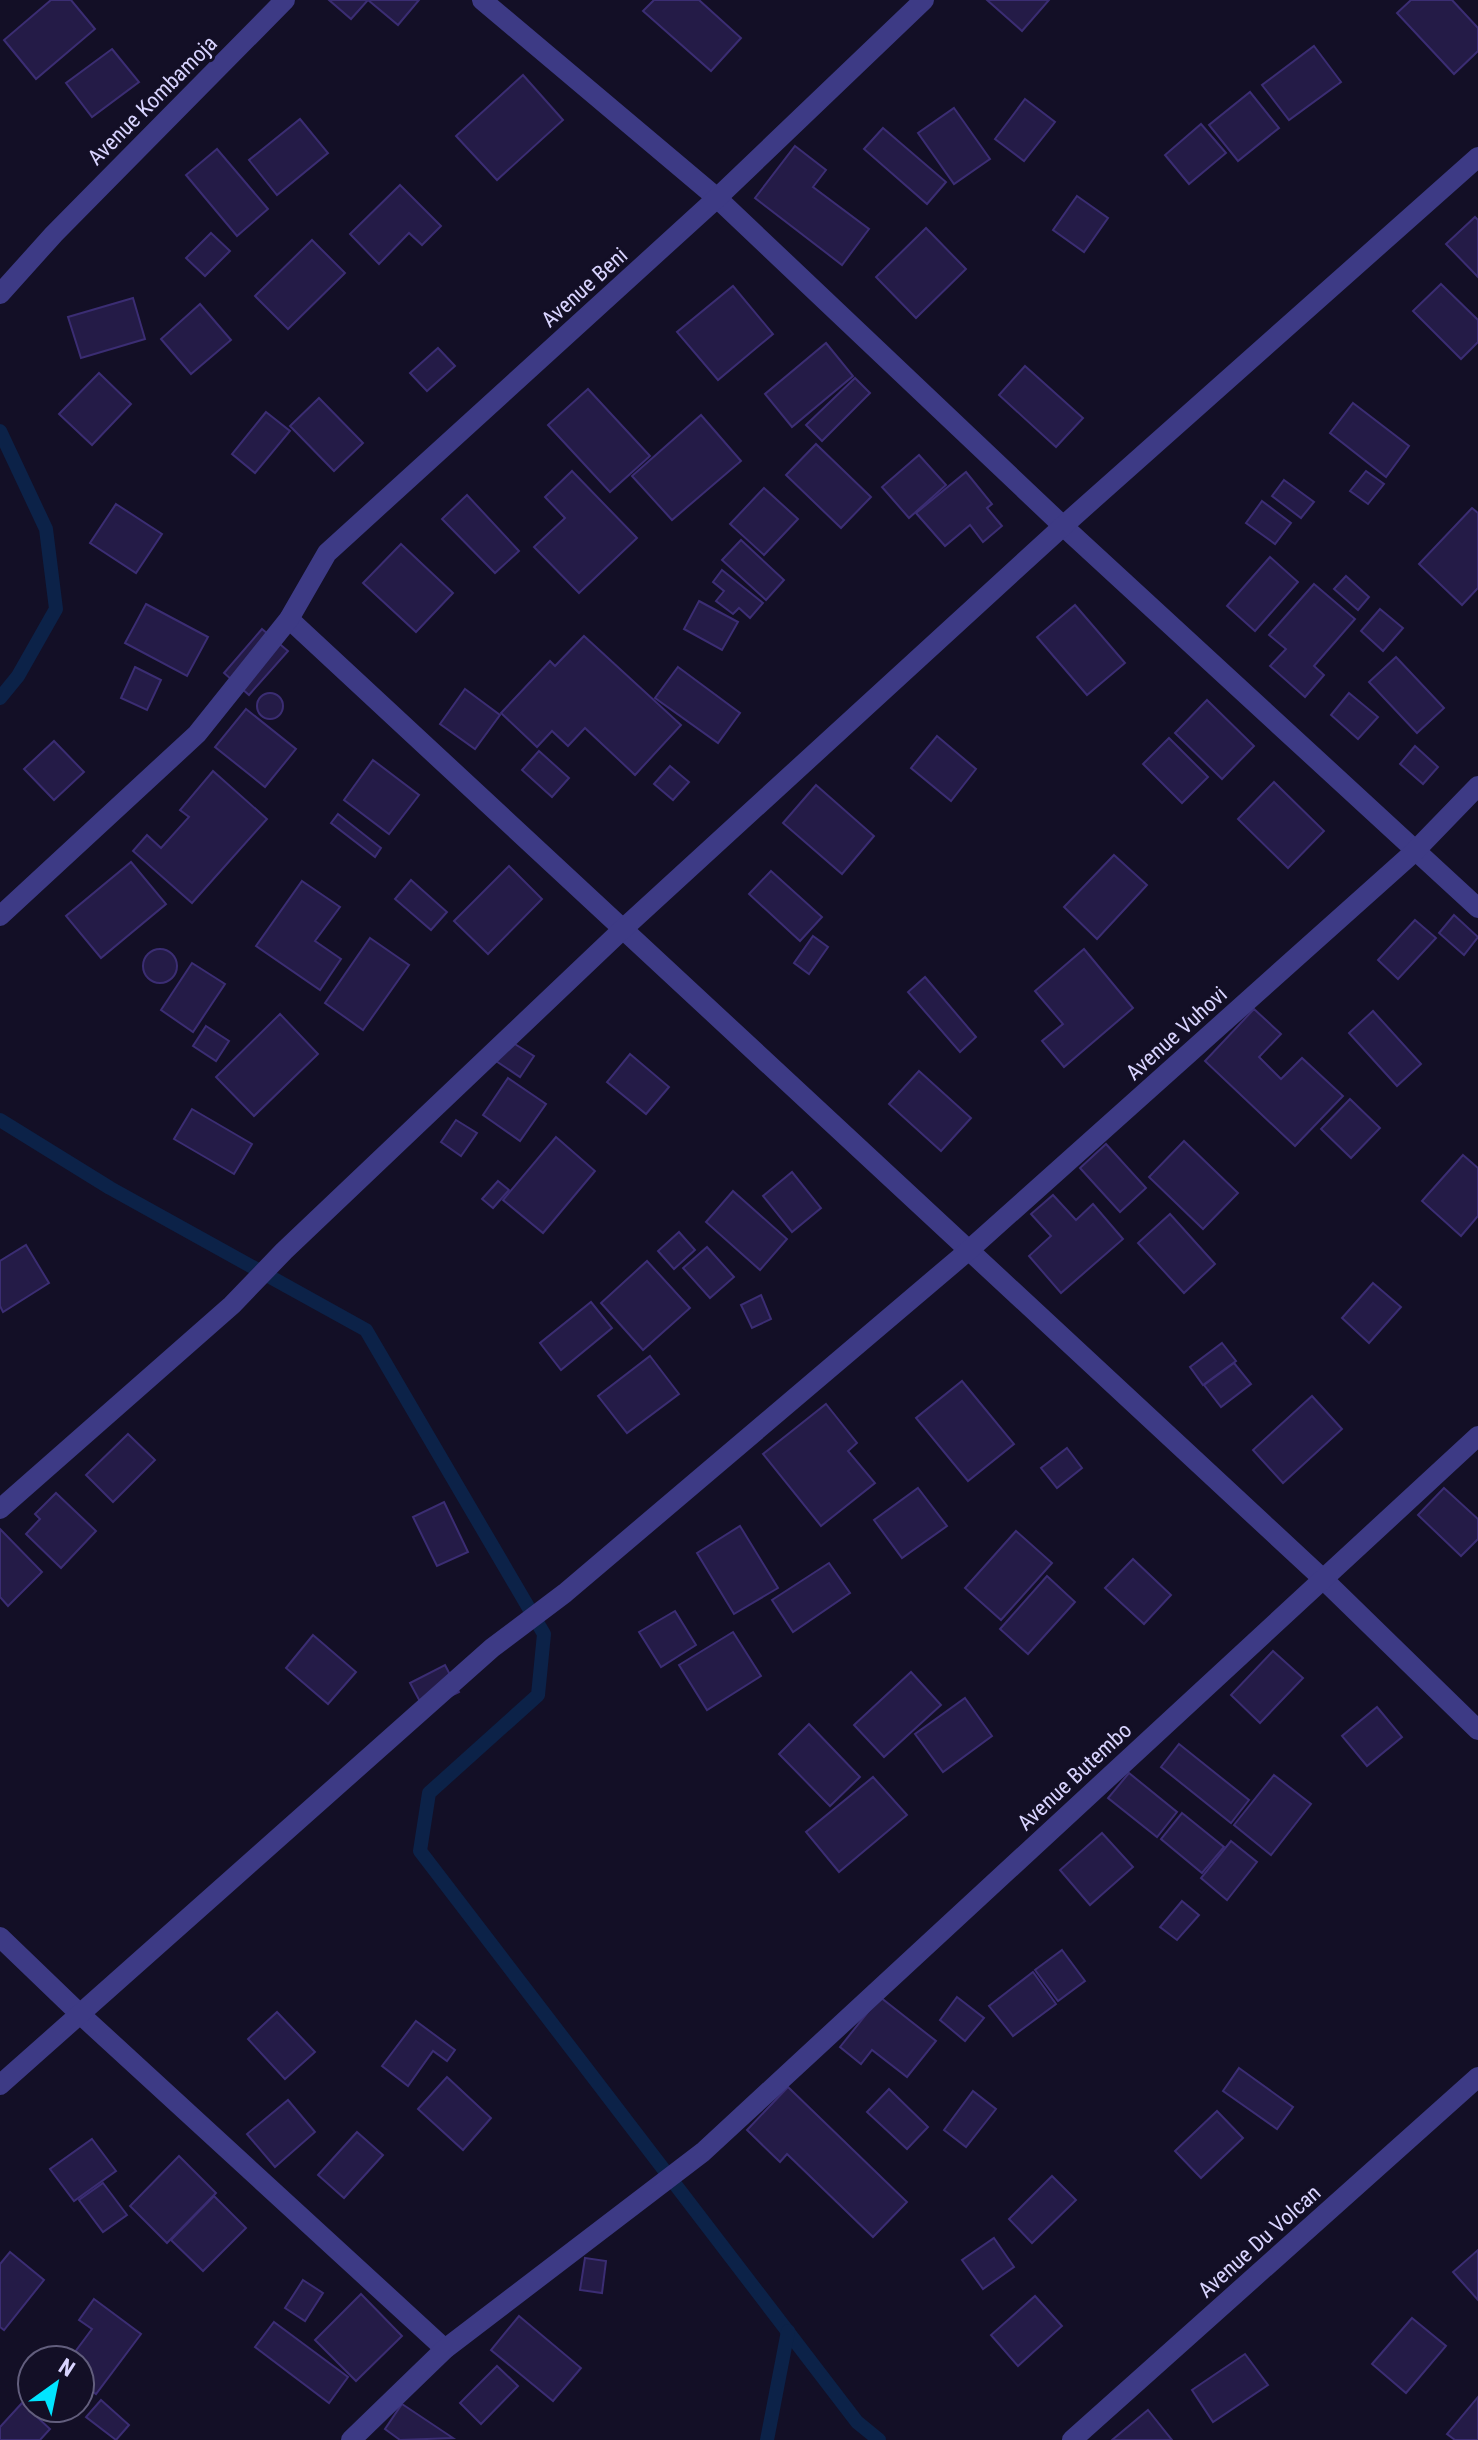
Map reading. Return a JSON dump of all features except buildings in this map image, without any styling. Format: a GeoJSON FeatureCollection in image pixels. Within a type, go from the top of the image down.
{"type":"FeatureCollection","features":[{"type":"Feature","properties":{"kind":"street","name":"Avenue Kombamoja"},"geometry":{"type":"LineString","coordinates":[[0,294],[54,234],[285,0]]}},
{"type":"Feature","properties":{"kind":"street"},"geometry":{"type":"LineString","coordinates":[[482,0],[717,198],[1063,526],[1478,908]]}},
{"type":"Feature","properties":{"kind":"street","name":"Avenue Beni"},"geometry":{"type":"LineString","coordinates":[[0,916],[197,734],[289,619],[327,553],[717,198],[924,0]]}},
{"type":"Feature","properties":{"kind":"street"},"geometry":{"type":"LineString","coordinates":[[0,1509],[232,1305],[284,1251],[624,928],[1063,526],[1478,157]]}},
{"type":"Feature","properties":{"kind":"street"},"geometry":{"type":"LineString","coordinates":[[289,619],[1323,1579],[1478,1730]]}},
{"type":"Feature","properties":{"kind":"street","name":"Avenue Vuhovi"},"geometry":{"type":"LineString","coordinates":[[0,2085],[492,1648],[565,1593],[969,1250],[1414,852],[1478,786]]}},
{"type":"Feature","properties":{"kind":"street","name":"Avenue Butembo"},"geometry":{"type":"LineString","coordinates":[[353,2439],[445,2349],[703,2152],[1478,1436]]}},
{"type":"Feature","properties":{"kind":"street"},"geometry":{"type":"LineString","coordinates":[[0,1937],[445,2349]]}},
{"type":"Feature","properties":{"kind":"street","name":"Avenue Du Volcan"},"geometry":{"type":"LineString","coordinates":[[1072,2440],[1478,2077]]}},
{"type":"Feature","properties":{"kind":"waterway"},"geometry":{"type":"LineString","coordinates":[[0,431],[46,529],[56,609],[18,676],[0,698]]}},
{"type":"Feature","properties":{"kind":"waterway"},"geometry":{"type":"LineString","coordinates":[[0,1120],[110,1188],[366,1330],[544,1634],[538,1695],[429,1793],[420,1851],[857,2422],[879,2440]]}},
{"type":"Feature","properties":{"kind":"waterway"},"geometry":{"type":"LineString","coordinates":[[767,2440],[788,2331]]}}]}
